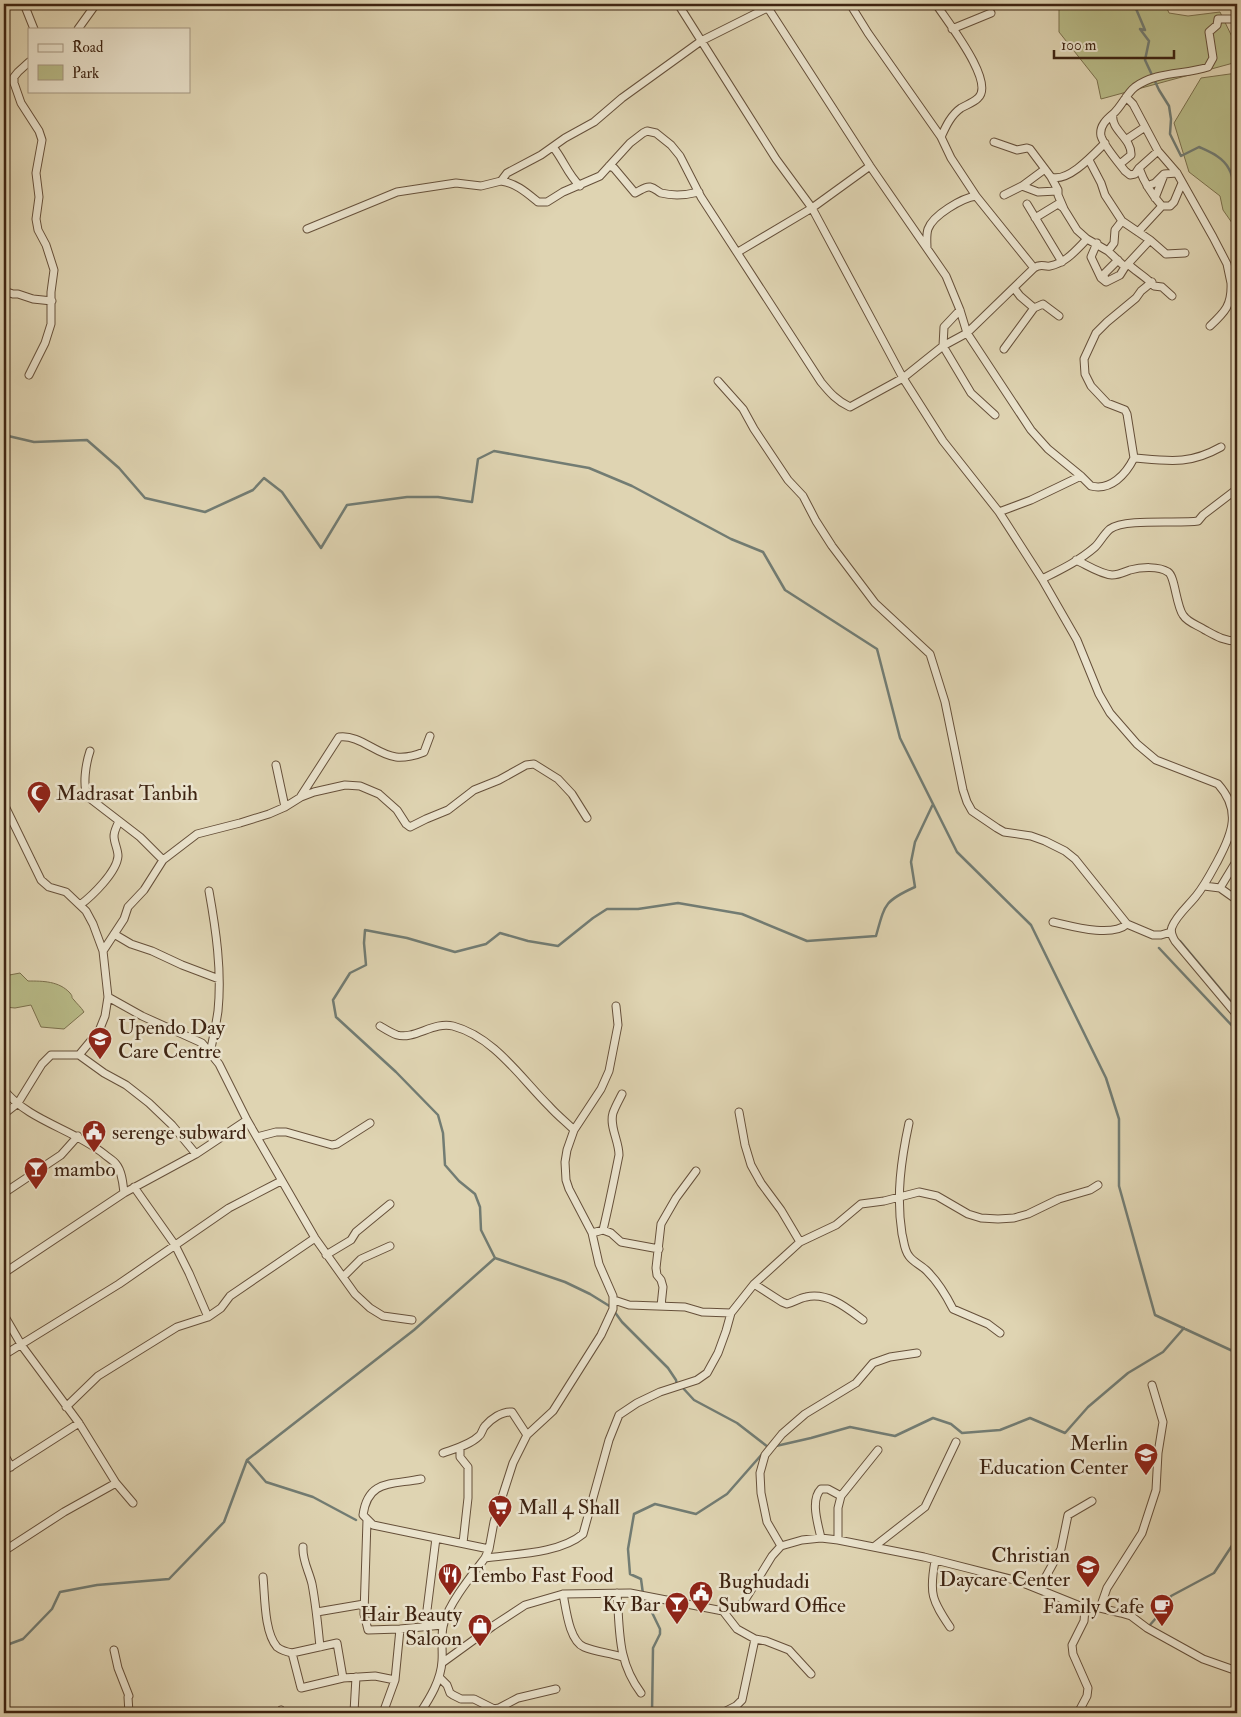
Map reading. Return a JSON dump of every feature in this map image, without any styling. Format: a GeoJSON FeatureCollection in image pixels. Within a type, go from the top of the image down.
{"type":"FeatureCollection","features":[{"type":"Feature","properties":{"kind":"street"},"geometry":{"type":"LineString","coordinates":[[24,4],[34,28]]}},
{"type":"Feature","properties":{"kind":"street"},"geometry":{"type":"LineString","coordinates":[[79,28],[96,4]]}},
{"type":"Feature","properties":{"kind":"street"},"geometry":{"type":"LineString","coordinates":[[678,4],[776,159],[812,208],[903,378],[943,441],[999,512],[1042,579],[1077,640],[1099,694],[1110,713],[1137,744],[1156,760],[1218,784],[1226,791],[1235,816],[1232,832],[1204,886],[1174,924],[1171,932],[1175,941],[1237,1015]]}},
{"type":"Feature","properties":{"kind":"street"},"geometry":{"type":"LineString","coordinates":[[501,181],[507,173],[541,155],[594,122],[622,98],[702,41],[775,4]]}},
{"type":"Feature","properties":{"kind":"street"},"geometry":{"type":"LineString","coordinates":[[850,4],[868,33],[941,136],[951,158],[976,196],[1034,268]]}},
{"type":"Feature","properties":{"kind":"street"},"geometry":{"type":"LineString","coordinates":[[936,4],[973,60],[982,82],[982,92],[978,98],[958,110],[947,123],[941,136]]}},
{"type":"Feature","properties":{"kind":"street"},"geometry":{"type":"LineString","coordinates":[[768,8],[870,166],[946,276],[967,333],[1031,430],[1048,449],[1091,486],[1107,487],[1119,478],[1134,458],[1125,410],[1107,403],[1091,386],[1085,374],[1084,360],[1096,333],[1152,282]]}},
{"type":"Feature","properties":{"kind":"street"},"geometry":{"type":"LineString","coordinates":[[952,29],[991,13]]}},
{"type":"Feature","properties":{"kind":"street"},"geometry":{"type":"LineString","coordinates":[[1158,151],[1134,174],[1130,175],[1125,171],[1101,135],[1102,126],[1135,87],[1162,74],[1199,70],[1208,67],[1213,58],[1209,32],[1217,25],[1218,19],[1237,19]]}},
{"type":"Feature","properties":{"kind":"street"},"geometry":{"type":"LineString","coordinates":[[28,63],[14,77],[14,83],[21,103],[39,131],[42,140],[36,173],[38,197],[36,219],[38,230],[53,266],[51,324],[45,343],[29,375]]}},
{"type":"Feature","properties":{"kind":"street"},"geometry":{"type":"LineString","coordinates":[[1126,97],[1133,104],[1158,151],[1177,173],[1227,264],[1234,282],[1228,306],[1210,326]]}},
{"type":"Feature","properties":{"kind":"street"},"geometry":{"type":"LineString","coordinates":[[1113,114],[1113,121],[1130,145],[1131,154],[1120,164]]}},
{"type":"Feature","properties":{"kind":"street"},"geometry":{"type":"LineString","coordinates":[[1127,139],[1145,127]]}},
{"type":"Feature","properties":{"kind":"street"},"geometry":{"type":"LineString","coordinates":[[307,229],[397,192],[456,183],[481,186],[501,181],[508,182],[530,193],[540,203],[547,202],[563,192],[600,176],[639,136],[647,131],[652,131],[662,137],[675,150],[755,282],[821,382],[832,395],[850,407],[903,378],[943,346],[967,333],[1034,268],[1039,265],[1050,266],[1062,262],[1087,239]]}},
{"type":"Feature","properties":{"kind":"street"},"geometry":{"type":"LineString","coordinates":[[994,142],[1017,150],[1029,148],[1051,177],[1064,209],[1077,230],[1087,239],[1097,243],[1118,260],[1152,282],[1154,286],[1162,287],[1172,296]]}},
{"type":"Feature","properties":{"kind":"street"},"geometry":{"type":"LineString","coordinates":[[1051,177],[1056,179],[1062,177],[1089,160],[1106,143]]}},
{"type":"Feature","properties":{"kind":"street"},"geometry":{"type":"LineString","coordinates":[[553,147],[573,179],[580,186]]}},
{"type":"Feature","properties":{"kind":"street"},"geometry":{"type":"LineString","coordinates":[[1089,160],[1101,182],[1105,195],[1122,221],[1150,240],[1166,254],[1185,253]]}},
{"type":"Feature","properties":{"kind":"street"},"geometry":{"type":"LineString","coordinates":[[609,166],[614,168],[635,193],[647,187],[654,188],[662,193],[690,194],[699,192]]}},
{"type":"Feature","properties":{"kind":"street"},"geometry":{"type":"LineString","coordinates":[[738,252],[812,208],[870,166]]}},
{"type":"Feature","properties":{"kind":"street"},"geometry":{"type":"LineString","coordinates":[[1139,168],[1155,198],[1162,206]]}},
{"type":"Feature","properties":{"kind":"street"},"geometry":{"type":"LineString","coordinates":[[1004,195],[1022,186],[1045,169]]}},
{"type":"Feature","properties":{"kind":"street"},"geometry":{"type":"LineString","coordinates":[[1149,188],[1164,174],[1177,173]]}},
{"type":"Feature","properties":{"kind":"street"},"geometry":{"type":"LineString","coordinates":[[1155,198],[1160,189],[1164,174]]}},
{"type":"Feature","properties":{"kind":"street"},"geometry":{"type":"LineString","coordinates":[[1138,232],[1162,206],[1170,206],[1174,202],[1182,183]]}},
{"type":"Feature","properties":{"kind":"street"},"geometry":{"type":"LineString","coordinates":[[1022,186],[1038,192],[1057,190]]}},
{"type":"Feature","properties":{"kind":"street"},"geometry":{"type":"LineString","coordinates":[[1149,188],[1160,189]]}},
{"type":"Feature","properties":{"kind":"street"},"geometry":{"type":"LineString","coordinates":[[1055,206],[1053,198],[1057,190]]}},
{"type":"Feature","properties":{"kind":"street"},"geometry":{"type":"LineString","coordinates":[[927,250],[928,229],[933,222],[962,200],[976,196]]}},
{"type":"Feature","properties":{"kind":"street"},"geometry":{"type":"LineString","coordinates":[[1027,204],[1062,262]]}},
{"type":"Feature","properties":{"kind":"street"},"geometry":{"type":"LineString","coordinates":[[1035,218],[1059,204],[1064,209]]}},
{"type":"Feature","properties":{"kind":"street"},"geometry":{"type":"LineString","coordinates":[[1108,251],[1114,243],[1115,230],[1122,221]]}},
{"type":"Feature","properties":{"kind":"street"},"geometry":{"type":"LineString","coordinates":[[1106,282],[1120,275],[1126,265],[1150,240]]}},
{"type":"Feature","properties":{"kind":"street"},"geometry":{"type":"LineString","coordinates":[[1097,243],[1091,257],[1101,278],[1106,282]]}},
{"type":"Feature","properties":{"kind":"street"},"geometry":{"type":"LineString","coordinates":[[1106,282],[1103,277],[1104,274],[1118,260]]}},
{"type":"Feature","properties":{"kind":"street"},"geometry":{"type":"LineString","coordinates":[[1014,288],[1034,308]]}},
{"type":"Feature","properties":{"kind":"street"},"geometry":{"type":"LineString","coordinates":[[4,291],[32,299],[52,301]]}},
{"type":"Feature","properties":{"kind":"street"},"geometry":{"type":"LineString","coordinates":[[1231,295],[1237,306]]}},
{"type":"Feature","properties":{"kind":"street"},"geometry":{"type":"LineString","coordinates":[[1004,349],[1034,308],[1043,304],[1059,316]]}},
{"type":"Feature","properties":{"kind":"street"},"geometry":{"type":"LineString","coordinates":[[960,310],[944,326],[943,346],[971,393],[995,415]]}},
{"type":"Feature","properties":{"kind":"street"},"geometry":{"type":"LineString","coordinates":[[718,381],[743,408],[754,430],[788,480],[803,496],[832,546],[875,603],[930,654],[945,702],[963,790],[972,811],[1004,832],[1031,836],[1065,851],[1075,859],[1127,924],[1153,935],[1171,932]]}},
{"type":"Feature","properties":{"kind":"street"},"geometry":{"type":"LineString","coordinates":[[1134,458],[1189,460],[1221,447]]}},
{"type":"Feature","properties":{"kind":"street"},"geometry":{"type":"LineString","coordinates":[[999,512],[1031,500],[1081,476]]}},
{"type":"Feature","properties":{"kind":"street"},"geometry":{"type":"LineString","coordinates":[[1042,579],[1076,560],[1101,542],[1110,529],[1128,524],[1198,521],[1202,515],[1237,489]]}},
{"type":"Feature","properties":{"kind":"street"},"geometry":{"type":"LineString","coordinates":[[1076,560],[1111,575],[1138,569],[1157,568],[1171,573],[1178,604],[1184,617],[1219,638],[1226,641],[1237,641]]}},
{"type":"Feature","properties":{"kind":"street"},"geometry":{"type":"LineString","coordinates":[[301,797],[339,737],[360,742],[396,757],[424,752],[430,736]]}},
{"type":"Feature","properties":{"kind":"street"},"geometry":{"type":"LineString","coordinates":[[90,751],[86,768],[85,792],[88,797],[140,837],[163,860]]}},
{"type":"Feature","properties":{"kind":"street"},"geometry":{"type":"LineString","coordinates":[[103,951],[124,919],[128,907],[144,890],[163,860],[196,834],[240,824],[285,807],[301,797],[314,792],[345,785],[360,786],[379,794],[397,810],[410,827],[426,818],[448,810],[474,790],[500,780],[526,765],[534,764],[558,779],[572,794],[587,818]]}},
{"type":"Feature","properties":{"kind":"street"},"geometry":{"type":"LineString","coordinates":[[276,765],[285,807]]}},
{"type":"Feature","properties":{"kind":"street"},"geometry":{"type":"LineString","coordinates":[[4,804],[40,880],[49,886],[66,892],[86,911],[103,951],[108,997],[105,1016],[99,1031],[79,1055]]}},
{"type":"Feature","properties":{"kind":"street"},"geometry":{"type":"LineString","coordinates":[[80,905],[94,893],[112,871],[116,863],[118,853],[114,837],[119,821]]}},
{"type":"Feature","properties":{"kind":"street"},"geometry":{"type":"LineString","coordinates":[[1220,888],[1237,860]]}},
{"type":"Feature","properties":{"kind":"street"},"geometry":{"type":"LineString","coordinates":[[1204,886],[1220,888],[1237,900]]}},
{"type":"Feature","properties":{"kind":"street"},"geometry":{"type":"LineString","coordinates":[[209,891],[216,935],[219,979],[218,1010],[210,1053]]}},
{"type":"Feature","properties":{"kind":"street"},"geometry":{"type":"LineString","coordinates":[[1053,922],[1112,931],[1123,928],[1127,924]]}},
{"type":"Feature","properties":{"kind":"street"},"geometry":{"type":"LineString","coordinates":[[114,934],[131,944],[219,979]]}},
{"type":"Feature","properties":{"kind":"street"},"geometry":{"type":"LineString","coordinates":[[108,997],[142,1016],[202,1043],[219,1064],[281,1181],[326,1255],[356,1294],[370,1308],[383,1316],[412,1320]]}},
{"type":"Feature","properties":{"kind":"street"},"geometry":{"type":"LineString","coordinates":[[420,1713],[439,1677],[442,1663],[443,1624],[449,1608],[485,1558],[494,1522],[513,1463],[527,1435],[553,1412],[601,1335],[613,1309],[614,1300],[599,1264],[592,1233],[566,1180],[565,1162],[574,1130],[601,1089],[609,1071],[618,1025],[616,1006]]}},
{"type":"Feature","properties":{"kind":"street"},"geometry":{"type":"LineString","coordinates":[[380,1026],[396,1035],[404,1036],[442,1025],[452,1026],[474,1034],[488,1043],[549,1107],[574,1130]]}},
{"type":"Feature","properties":{"kind":"street"},"geometry":{"type":"LineString","coordinates":[[4,1114],[18,1104],[42,1064],[50,1055],[79,1055],[149,1103],[172,1125],[196,1154]]}},
{"type":"Feature","properties":{"kind":"street"},"geometry":{"type":"LineString","coordinates":[[4,1090],[18,1104],[44,1120],[78,1136],[117,1164],[124,1193]]}},
{"type":"Feature","properties":{"kind":"street"},"geometry":{"type":"LineString","coordinates":[[603,1230],[619,1155],[612,1114],[622,1094]]}},
{"type":"Feature","properties":{"kind":"street"},"geometry":{"type":"LineString","coordinates":[[739,1112],[751,1165],[800,1242]]}},
{"type":"Feature","properties":{"kind":"street"},"geometry":{"type":"LineString","coordinates":[[4,1273],[124,1193],[196,1154],[247,1120]]}},
{"type":"Feature","properties":{"kind":"street"},"geometry":{"type":"LineString","coordinates":[[909,1122],[903,1151],[899,1198],[906,1251],[946,1294],[953,1309],[988,1324],[1000,1334]]}},
{"type":"Feature","properties":{"kind":"street"},"geometry":{"type":"LineString","coordinates":[[257,1137],[276,1132],[286,1132],[332,1145],[337,1144],[370,1123]]}},
{"type":"Feature","properties":{"kind":"street"},"geometry":{"type":"LineString","coordinates":[[4,1193],[61,1155],[78,1136]]}},
{"type":"Feature","properties":{"kind":"street"},"geometry":{"type":"LineString","coordinates":[[661,1306],[663,1287],[656,1268],[664,1217],[696,1171]]}},
{"type":"Feature","properties":{"kind":"street"},"geometry":{"type":"LineString","coordinates":[[4,1355],[119,1284],[230,1208],[281,1181]]}},
{"type":"Feature","properties":{"kind":"street"},"geometry":{"type":"LineString","coordinates":[[485,1558],[551,1549],[583,1534],[609,1440],[619,1416],[637,1403],[660,1392],[697,1380],[707,1373],[718,1353],[731,1313],[754,1284],[800,1242],[836,1225],[861,1204],[899,1198],[919,1192],[937,1196],[968,1214],[981,1218],[1006,1219],[1028,1214],[1059,1199],[1090,1190],[1098,1185]]}},
{"type":"Feature","properties":{"kind":"street"},"geometry":{"type":"LineString","coordinates":[[134,1187],[175,1245],[208,1317]]}},
{"type":"Feature","properties":{"kind":"street"},"geometry":{"type":"LineString","coordinates":[[326,1255],[351,1240],[356,1232],[390,1204]]}},
{"type":"Feature","properties":{"kind":"street"},"geometry":{"type":"LineString","coordinates":[[592,1233],[603,1230],[621,1242],[659,1249]]}},
{"type":"Feature","properties":{"kind":"street"},"geometry":{"type":"LineString","coordinates":[[66,1407],[98,1376],[177,1327],[208,1317],[221,1308],[230,1296],[315,1238]]}},
{"type":"Feature","properties":{"kind":"street"},"geometry":{"type":"LineString","coordinates":[[343,1277],[361,1258],[390,1246]]}},
{"type":"Feature","properties":{"kind":"street"},"geometry":{"type":"LineString","coordinates":[[754,1284],[788,1304],[803,1297],[812,1296],[831,1300],[841,1304],[863,1320]]}},
{"type":"Feature","properties":{"kind":"street"},"geometry":{"type":"LineString","coordinates":[[614,1300],[629,1305],[685,1307],[702,1312],[731,1313]]}},
{"type":"Feature","properties":{"kind":"street"},"geometry":{"type":"LineString","coordinates":[[4,1315],[21,1344],[79,1423],[116,1483],[133,1503]]}},
{"type":"Feature","properties":{"kind":"street"},"geometry":{"type":"LineString","coordinates":[[781,1546],[767,1522],[761,1493],[760,1473],[765,1455],[782,1434],[805,1414],[856,1383],[872,1363],[890,1357],[917,1353]]}},
{"type":"Feature","properties":{"kind":"street"},"geometry":{"type":"LineString","coordinates":[[1100,1608],[1107,1588],[1142,1533],[1156,1490],[1158,1453],[1163,1422],[1152,1385]]}},
{"type":"Feature","properties":{"kind":"street"},"geometry":{"type":"LineString","coordinates":[[443,1453],[460,1447],[478,1437],[484,1426],[507,1412],[512,1412],[527,1435]]}},
{"type":"Feature","properties":{"kind":"street"},"geometry":{"type":"LineString","coordinates":[[4,1454],[7,1469],[79,1423]]}},
{"type":"Feature","properties":{"kind":"street"},"geometry":{"type":"LineString","coordinates":[[874,1546],[925,1507],[956,1442]]}},
{"type":"Feature","properties":{"kind":"street"},"geometry":{"type":"LineString","coordinates":[[460,1447],[460,1457],[468,1467],[468,1498],[464,1543]]}},
{"type":"Feature","properties":{"kind":"street"},"geometry":{"type":"LineString","coordinates":[[838,1540],[840,1496],[878,1450]]}},
{"type":"Feature","properties":{"kind":"street"},"geometry":{"type":"LineString","coordinates":[[421,1479],[377,1487],[370,1494],[365,1504],[363,1515],[373,1525],[488,1549]]}},
{"type":"Feature","properties":{"kind":"street"},"geometry":{"type":"LineString","coordinates":[[4,1551],[64,1512],[116,1483]]}},
{"type":"Feature","properties":{"kind":"street"},"geometry":{"type":"LineString","coordinates":[[821,1538],[816,1503],[818,1492],[821,1489],[828,1489],[840,1496]]}},
{"type":"Feature","properties":{"kind":"street"},"geometry":{"type":"LineString","coordinates":[[1039,1589],[1061,1549],[1068,1515],[1092,1500]]}},
{"type":"Feature","properties":{"kind":"street"},"geometry":{"type":"LineString","coordinates":[[367,1520],[364,1621],[368,1630],[400,1629],[443,1624]]}},
{"type":"Feature","properties":{"kind":"street"},"geometry":{"type":"LineString","coordinates":[[425,1626],[436,1538]]}},
{"type":"Feature","properties":{"kind":"street"},"geometry":{"type":"LineString","coordinates":[[442,1663],[525,1605],[563,1594],[644,1594],[723,1611],[736,1608],[745,1600],[772,1556],[781,1546],[802,1540],[821,1538],[874,1546],[935,1560],[1018,1581],[1085,1608],[1100,1608],[1131,1616],[1147,1628],[1203,1659],[1237,1672]]}},
{"type":"Feature","properties":{"kind":"street"},"geometry":{"type":"LineString","coordinates":[[303,1547],[303,1555],[310,1577],[317,1612],[320,1647]]}},
{"type":"Feature","properties":{"kind":"street"},"geometry":{"type":"LineString","coordinates":[[935,1560],[931,1581],[932,1593],[936,1606],[950,1627]]}},
{"type":"Feature","properties":{"kind":"street"},"geometry":{"type":"LineString","coordinates":[[263,1577],[266,1616],[272,1639],[278,1648],[292,1653],[337,1643],[343,1678]]}},
{"type":"Feature","properties":{"kind":"street"},"geometry":{"type":"LineString","coordinates":[[617,1593],[622,1657],[632,1680],[641,1693]]}},
{"type":"Feature","properties":{"kind":"street"},"geometry":{"type":"LineString","coordinates":[[563,1594],[568,1617],[577,1641],[583,1647],[622,1657]]}},
{"type":"Feature","properties":{"kind":"street"},"geometry":{"type":"LineString","coordinates":[[317,1612],[364,1604]]}},
{"type":"Feature","properties":{"kind":"street"},"geometry":{"type":"LineString","coordinates":[[1078,1713],[1087,1696],[1088,1688],[1073,1654],[1072,1645],[1084,1621],[1085,1608]]}},
{"type":"Feature","properties":{"kind":"street"},"geometry":{"type":"LineString","coordinates":[[723,1611],[737,1629],[755,1639],[789,1650],[811,1674]]}},
{"type":"Feature","properties":{"kind":"street"},"geometry":{"type":"LineString","coordinates":[[346,1713],[384,1713],[395,1680],[400,1629]]}},
{"type":"Feature","properties":{"kind":"street"},"geometry":{"type":"LineString","coordinates":[[722,1713],[736,1706],[742,1700],[755,1639]]}},
{"type":"Feature","properties":{"kind":"street"},"geometry":{"type":"LineString","coordinates":[[114,1650],[118,1668],[129,1696],[129,1713]]}},
{"type":"Feature","properties":{"kind":"street"},"geometry":{"type":"LineString","coordinates":[[292,1653],[301,1688],[343,1678],[375,1676],[395,1680]]}},
{"type":"Feature","properties":{"kind":"street"},"geometry":{"type":"LineString","coordinates":[[356,1677],[358,1713]]}},
{"type":"Feature","properties":{"kind":"street"},"geometry":{"type":"LineString","coordinates":[[439,1677],[447,1684],[450,1693],[453,1695],[461,1699],[474,1699],[494,1709],[518,1698],[556,1689]]}},
{"type":"Feature","properties":{"kind":"green space"},"geometry":{"type":"Polygon","coordinates":[[[1059,4],[1165,4],[1169,13],[1188,16],[1220,12],[1237,47],[1237,62],[1101,99],[1097,80],[1059,32],[1059,4]]]}},
{"type":"Feature","properties":{"kind":"green space"},"geometry":{"type":"Polygon","coordinates":[[[1237,73],[1237,230],[1223,210],[1220,196],[1189,172],[1174,123],[1201,78],[1237,73]]]}},
{"type":"Feature","properties":{"kind":"green space"},"geometry":{"type":"Polygon","coordinates":[[[20,973],[28,981],[56,984],[66,989],[84,1012],[64,1029],[41,1027],[31,1005],[15,1008],[4,1007],[4,976],[20,973]]]}},
{"type":"Feature","properties":{"kind":"waterway"},"geometry":{"type":"LineString","coordinates":[[1134,4],[1145,30],[1140,29],[1149,41],[1145,60],[1169,106],[1171,119],[1170,134],[1181,156],[1199,147],[1212,153],[1226,165],[1237,188]]}},
{"type":"Feature","properties":{"kind":"waterway"},"geometry":{"type":"LineString","coordinates":[[4,435],[34,442],[87,440],[119,468],[145,498],[205,512],[253,490],[264,478],[282,492],[321,548],[347,505],[407,497],[438,497],[472,502],[478,459],[494,451],[589,468],[632,486],[731,539],[763,552],[785,590],[877,649],[900,738],[957,852],[1031,925],[1106,1078],[1119,1119],[1119,1186],[1155,1315],[1237,1353]]}},
{"type":"Feature","properties":{"kind":"waterway"},"geometry":{"type":"LineString","coordinates":[[495,1258],[481,1230],[480,1207],[475,1194],[459,1181],[445,1165],[443,1133],[438,1115],[396,1072],[336,1017],[333,1000],[350,973],[366,965],[365,930],[407,938],[455,952],[486,944],[500,933],[528,941],[558,946],[607,909],[638,909],[678,903],[742,914],[807,941],[876,936],[887,905],[897,896],[915,887],[911,862],[915,842],[933,804]]}},
{"type":"Feature","properties":{"kind":"waterway"},"geometry":{"type":"LineString","coordinates":[[1180,941],[1237,1009]]}},
{"type":"Feature","properties":{"kind":"waterway"},"geometry":{"type":"LineString","coordinates":[[1159,948],[1237,1031]]}},
{"type":"Feature","properties":{"kind":"waterway"},"geometry":{"type":"LineString","coordinates":[[4,1646],[23,1639],[52,1609],[60,1592],[97,1585],[169,1579],[224,1522],[247,1460],[414,1330],[495,1258],[565,1282],[611,1307],[622,1322],[668,1368],[677,1385]]}},
{"type":"Feature","properties":{"kind":"waterway"},"geometry":{"type":"LineString","coordinates":[[776,1446],[850,1427],[895,1436],[933,1418],[951,1424],[962,1433],[1000,1430],[1030,1418],[1065,1433],[1088,1407],[1128,1373],[1163,1352],[1184,1328]]}},
{"type":"Feature","properties":{"kind":"waterway"},"geometry":{"type":"LineString","coordinates":[[682,1387],[694,1400],[737,1423],[768,1447]]}},
{"type":"Feature","properties":{"kind":"waterway"},"geometry":{"type":"LineString","coordinates":[[652,1713],[653,1648],[660,1634],[660,1629],[643,1594],[641,1579],[630,1574],[628,1549],[634,1514],[655,1504],[696,1514],[727,1494],[763,1453]]}},
{"type":"Feature","properties":{"kind":"waterway"},"geometry":{"type":"LineString","coordinates":[[247,1460],[266,1482],[313,1497],[356,1520]]}},
{"type":"Feature","properties":{"kind":"waterway"},"geometry":{"type":"LineString","coordinates":[[1149,1626],[1164,1609],[1171,1596],[1214,1573],[1237,1538]]}},
{"type":"Feature","properties":{"kind":"place","name":"Madrasat Tanbih"},"geometry":{"type":"Point","coordinates":[39,814]}},
{"type":"Feature","properties":{"kind":"place","name":"Upendo Day Care Centre"},"geometry":{"type":"Point","coordinates":[100,1060]}},
{"type":"Feature","properties":{"kind":"place","name":"serenge subward"},"geometry":{"type":"Point","coordinates":[94,1153]}},
{"type":"Feature","properties":{"kind":"place","name":"mambo"},"geometry":{"type":"Point","coordinates":[36,1190]}},
{"type":"Feature","properties":{"kind":"place","name":"Merlin Education Center"},"geometry":{"type":"Point","coordinates":[1146,1476]}},
{"type":"Feature","properties":{"kind":"place","name":"Mall 4 Shall"},"geometry":{"type":"Point","coordinates":[500,1528]}},
{"type":"Feature","properties":{"kind":"place","name":"Christian Daycare Center"},"geometry":{"type":"Point","coordinates":[1088,1588]}},
{"type":"Feature","properties":{"kind":"place","name":"Tembo Fast Food"},"geometry":{"type":"Point","coordinates":[450,1596]}},
{"type":"Feature","properties":{"kind":"place","name":"Bughudadi Subward Office"},"geometry":{"type":"Point","coordinates":[701,1614]}},
{"type":"Feature","properties":{"kind":"place","name":"Kv Bar"},"geometry":{"type":"Point","coordinates":[677,1625]}},
{"type":"Feature","properties":{"kind":"place","name":"Family Cafe"},"geometry":{"type":"Point","coordinates":[1162,1627]}},
{"type":"Feature","properties":{"kind":"place","name":"Hair Beauty Saloon"},"geometry":{"type":"Point","coordinates":[480,1647]}}]}
